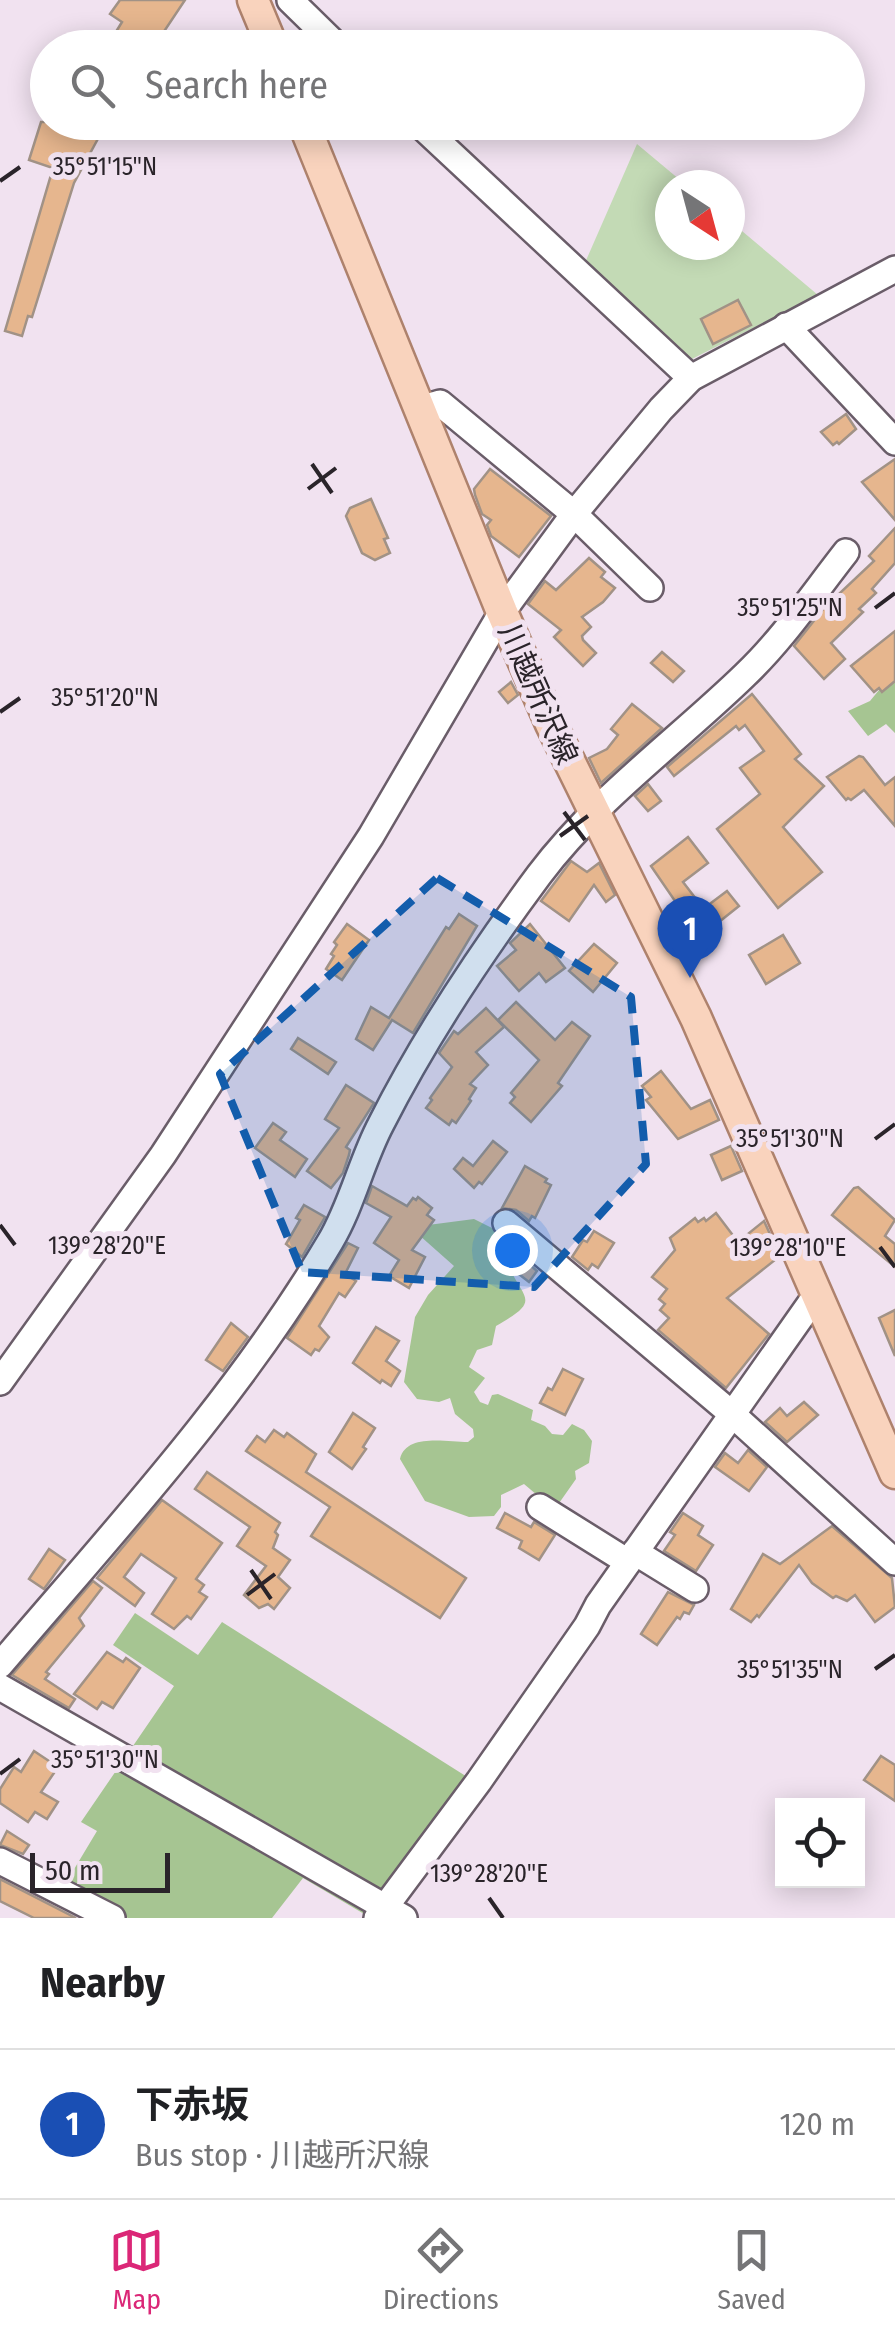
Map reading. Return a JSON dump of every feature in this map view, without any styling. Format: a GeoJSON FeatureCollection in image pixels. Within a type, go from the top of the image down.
{"type":"FeatureCollection","features":[{"type":"Feature","properties":{"kind":"main road"},"geometry":{"type":"LineString","coordinates":[[254,0],[266,30]]}},
{"type":"Feature","properties":{"kind":"main road","name":"川越所沢線"},"geometry":{"type":"LineString","coordinates":[[311,140],[502,612],[592,812],[696,1018],[895,1474]]}},
{"type":"Feature","properties":{"kind":"street"},"geometry":{"type":"LineString","coordinates":[[290,0],[321,30]]}},
{"type":"Feature","properties":{"kind":"street"},"geometry":{"type":"LineString","coordinates":[[436,140],[691,378]]}},
{"type":"Feature","properties":{"kind":"street"},"geometry":{"type":"LineString","coordinates":[[0,1382],[163,1154],[371,836],[502,612],[574,514],[660,409],[691,378],[895,269]]}},
{"type":"Feature","properties":{"kind":"street"},"geometry":{"type":"LineString","coordinates":[[786,326],[895,442]]}},
{"type":"Feature","properties":{"kind":"street"},"geometry":{"type":"LineString","coordinates":[[420,409],[440,403],[574,514],[650,588]]}},
{"type":"Feature","properties":{"kind":"street"},"geometry":{"type":"LineString","coordinates":[[0,1665],[172,1467],[292,1302],[332,1239],[379,1127],[418,1056],[538,876],[592,812],[749,671],[846,552]]}},
{"type":"Feature","properties":{"kind":"street"},"geometry":{"type":"LineString","coordinates":[[506,1223],[732,1414],[895,1562]]}},
{"type":"Feature","properties":{"kind":"street"},"geometry":{"type":"LineString","coordinates":[[0,1687],[389,1914],[598,1605],[817,1294]]}},
{"type":"Feature","properties":{"kind":"street"},"geometry":{"type":"LineString","coordinates":[[540,1507],[695,1588]]}},
{"type":"Feature","properties":{"kind":"street"},"geometry":{"type":"LineString","coordinates":[[0,1861],[112,1918]]}},
{"type":"Feature","properties":{"kind":"highlighted area"},"geometry":{"type":"Polygon","coordinates":[[[437,878],[631,997],[646,1164],[534,1287],[302,1272],[220,1074],[437,878]]]}},
{"type":"Feature","properties":{"kind":"green space"},"geometry":{"type":"Polygon","coordinates":[[[637,144],[668,170],[655,170],[655,260],[745,260],[745,234],[818,295],[690,360],[584,265],[637,144]]]}},
{"type":"Feature","properties":{"kind":"green space"},"geometry":{"type":"Polygon","coordinates":[[[895,682],[895,733],[886,724],[868,736],[848,711],[870,701],[884,684],[895,682]]]}},
{"type":"Feature","properties":{"kind":"green space"},"geometry":{"type":"Polygon","coordinates":[[[474,1219],[500,1232],[508,1264],[525,1299],[520,1310],[496,1326],[492,1345],[477,1350],[469,1367],[485,1378],[474,1392],[480,1402],[488,1405],[492,1395],[498,1394],[533,1410],[531,1420],[552,1434],[563,1435],[572,1424],[584,1430],[592,1441],[589,1463],[575,1471],[576,1479],[557,1506],[550,1506],[524,1484],[501,1495],[501,1507],[494,1516],[469,1517],[425,1501],[400,1459],[410,1445],[418,1442],[468,1442],[474,1437],[473,1429],[455,1414],[450,1398],[439,1402],[417,1399],[404,1382],[415,1317],[428,1295],[454,1266],[419,1235],[428,1225],[474,1219]]]}},
{"type":"Feature","properties":{"kind":"green space"},"geometry":{"type":"Polygon","coordinates":[[[135,1613],[198,1655],[222,1622],[472,1780],[371,1918],[303,1878],[272,1918],[128,1918],[64,1886],[97,1831],[81,1822],[174,1686],[113,1645],[135,1613]]]}},
{"type":"Feature","properties":{"kind":"building"},"geometry":{"type":"Polygon","coordinates":[[[120,0],[185,0],[165,30],[117,30],[122,22],[110,14],[120,0]]]}},
{"type":"Feature","properties":{"kind":"building"},"geometry":{"type":"Polygon","coordinates":[[[35,140],[97,140],[74,183],[32,317],[28,316],[22,336],[5,331],[53,168],[29,160],[35,140]]]}},
{"type":"Feature","properties":{"kind":"building"},"geometry":{"type":"Polygon","coordinates":[[[738,300],[751,325],[713,344],[701,319],[738,300]]]}},
{"type":"Feature","properties":{"kind":"building"},"geometry":{"type":"Polygon","coordinates":[[[846,414],[856,429],[833,445],[821,432],[846,414]]]}},
{"type":"Feature","properties":{"kind":"building"},"geometry":{"type":"Polygon","coordinates":[[[895,459],[895,520],[862,482],[895,459]]]}},
{"type":"Feature","properties":{"kind":"building"},"geometry":{"type":"Polygon","coordinates":[[[490,469],[551,516],[519,557],[491,536],[487,525],[491,520],[482,514],[475,495],[474,489],[490,469]]]}},
{"type":"Feature","properties":{"kind":"building"},"geometry":{"type":"Polygon","coordinates":[[[371,499],[388,538],[384,539],[390,553],[375,560],[362,553],[346,516],[350,508],[371,499]]]}},
{"type":"Feature","properties":{"kind":"building"},"geometry":{"type":"Polygon","coordinates":[[[895,528],[895,563],[872,589],[876,593],[859,609],[863,612],[831,643],[845,659],[824,679],[794,646],[824,608],[874,561],[869,556],[895,528]]]}},
{"type":"Feature","properties":{"kind":"building"},"geometry":{"type":"Polygon","coordinates":[[[589,558],[605,572],[601,577],[615,588],[582,617],[591,627],[583,640],[596,653],[583,666],[554,637],[561,630],[528,604],[545,581],[556,590],[589,558]]]}},
{"type":"Feature","properties":{"kind":"building"},"geometry":{"type":"Polygon","coordinates":[[[895,631],[895,681],[882,692],[879,688],[874,692],[851,666],[895,631]]]}},
{"type":"Feature","properties":{"kind":"building"},"geometry":{"type":"Polygon","coordinates":[[[662,652],[684,671],[673,682],[651,663],[662,652]]]}},
{"type":"Feature","properties":{"kind":"building"},"geometry":{"type":"Polygon","coordinates":[[[511,682],[518,695],[508,703],[499,692],[511,682]]]}},
{"type":"Feature","properties":{"kind":"building"},"geometry":{"type":"Polygon","coordinates":[[[752,694],[801,754],[795,759],[824,786],[783,827],[822,872],[778,908],[717,829],[760,794],[740,768],[764,751],[745,725],[739,730],[736,726],[674,776],[667,767],[752,694]]]}},
{"type":"Feature","properties":{"kind":"building"},"geometry":{"type":"Polygon","coordinates":[[[632,704],[662,728],[601,783],[589,758],[607,749],[618,735],[611,729],[632,704]]]}},
{"type":"Feature","properties":{"kind":"building"},"geometry":{"type":"Polygon","coordinates":[[[859,756],[885,785],[895,777],[895,826],[864,790],[846,800],[827,777],[859,756]]]}},
{"type":"Feature","properties":{"kind":"building"},"geometry":{"type":"Polygon","coordinates":[[[648,784],[661,801],[648,811],[635,796],[648,784]]]}},
{"type":"Feature","properties":{"kind":"building"},"geometry":{"type":"Polygon","coordinates":[[[688,837],[708,863],[683,882],[703,908],[688,920],[651,866],[688,837]]]}},
{"type":"Feature","properties":{"kind":"building"},"geometry":{"type":"Polygon","coordinates":[[[571,861],[587,872],[599,863],[615,895],[606,902],[594,885],[569,921],[541,901],[571,861]]]}},
{"type":"Feature","properties":{"kind":"building"},"geometry":{"type":"Polygon","coordinates":[[[727,891],[739,906],[719,922],[707,906],[727,891]]]}},
{"type":"Feature","properties":{"kind":"building"},"geometry":{"type":"Polygon","coordinates":[[[459,914],[477,926],[413,1033],[392,1020],[373,1050],[356,1039],[371,1007],[389,1018],[446,927],[449,929],[459,914]]]}},
{"type":"Feature","properties":{"kind":"building"},"geometry":{"type":"Polygon","coordinates":[[[347,924],[369,940],[342,980],[326,969],[334,956],[334,942],[347,924]]]}},
{"type":"Feature","properties":{"kind":"building"},"geometry":{"type":"Polygon","coordinates":[[[530,924],[565,968],[546,982],[539,973],[519,991],[497,966],[516,950],[510,943],[530,924]]]}},
{"type":"Feature","properties":{"kind":"building"},"geometry":{"type":"Polygon","coordinates":[[[783,935],[800,963],[766,984],[749,955],[783,935]]]}},
{"type":"Feature","properties":{"kind":"building"},"geometry":{"type":"Polygon","coordinates":[[[594,944],[617,963],[593,992],[569,971],[594,944]]]}},
{"type":"Feature","properties":{"kind":"building"},"geometry":{"type":"Polygon","coordinates":[[[516,1002],[555,1040],[572,1022],[590,1036],[558,1083],[562,1086],[531,1122],[510,1103],[515,1097],[511,1093],[539,1060],[498,1020],[516,1002]]]}},
{"type":"Feature","properties":{"kind":"building"},"geometry":{"type":"Polygon","coordinates":[[[486,1008],[504,1027],[476,1052],[488,1065],[470,1084],[476,1088],[471,1101],[456,1123],[452,1120],[449,1125],[426,1108],[452,1067],[439,1053],[454,1031],[458,1034],[486,1008]]]}},
{"type":"Feature","properties":{"kind":"building"},"geometry":{"type":"Polygon","coordinates":[[[298,1038],[336,1062],[328,1074],[291,1049],[298,1038]]]}},
{"type":"Feature","properties":{"kind":"building"},"geometry":{"type":"Polygon","coordinates":[[[661,1071],[691,1109],[710,1100],[719,1120],[678,1139],[646,1100],[651,1097],[642,1086],[661,1071]]]}},
{"type":"Feature","properties":{"kind":"building"},"geometry":{"type":"Polygon","coordinates":[[[346,1085],[374,1103],[346,1147],[350,1150],[343,1173],[331,1188],[307,1171],[339,1128],[325,1119],[346,1085]]]}},
{"type":"Feature","properties":{"kind":"building"},"geometry":{"type":"Polygon","coordinates":[[[273,1123],[286,1132],[280,1140],[307,1159],[295,1177],[255,1148],[273,1123]]]}},
{"type":"Feature","properties":{"kind":"building"},"geometry":{"type":"Polygon","coordinates":[[[493,1141],[507,1152],[482,1184],[479,1182],[474,1188],[454,1169],[463,1158],[473,1166],[493,1141]]]}},
{"type":"Feature","properties":{"kind":"building"},"geometry":{"type":"Polygon","coordinates":[[[731,1146],[742,1171],[722,1180],[711,1155],[731,1146]]]}},
{"type":"Feature","properties":{"kind":"building"},"geometry":{"type":"Polygon","coordinates":[[[525,1166],[551,1185],[535,1218],[532,1216],[529,1221],[516,1210],[502,1208],[525,1166]]]}},
{"type":"Feature","properties":{"kind":"building"},"geometry":{"type":"Polygon","coordinates":[[[372,1186],[407,1206],[418,1197],[432,1208],[427,1215],[434,1220],[412,1250],[425,1257],[409,1288],[389,1276],[399,1260],[374,1243],[391,1217],[366,1203],[372,1186]]]}},
{"type":"Feature","properties":{"kind":"building"},"geometry":{"type":"Polygon","coordinates":[[[858,1187],[895,1220],[885,1236],[895,1244],[895,1267],[832,1215],[858,1187]]]}},
{"type":"Feature","properties":{"kind":"building"},"geometry":{"type":"Polygon","coordinates":[[[304,1205],[325,1217],[302,1257],[286,1244],[304,1205]]]}},
{"type":"Feature","properties":{"kind":"building"},"geometry":{"type":"Polygon","coordinates":[[[716,1213],[738,1242],[764,1221],[780,1256],[727,1298],[769,1334],[726,1388],[658,1330],[669,1318],[660,1310],[665,1304],[659,1299],[667,1289],[652,1277],[675,1250],[670,1238],[695,1218],[698,1222],[704,1218],[706,1221],[716,1213]]]}},
{"type":"Feature","properties":{"kind":"building"},"geometry":{"type":"Polygon","coordinates":[[[594,1231],[614,1243],[598,1268],[592,1264],[588,1270],[572,1257],[594,1231]]]}},
{"type":"Feature","properties":{"kind":"building"},"geometry":{"type":"Polygon","coordinates":[[[348,1243],[358,1248],[345,1274],[356,1281],[345,1297],[339,1293],[319,1326],[329,1337],[311,1355],[287,1338],[348,1243]]]}},
{"type":"Feature","properties":{"kind":"building"},"geometry":{"type":"Polygon","coordinates":[[[521,1257],[537,1271],[529,1282],[511,1268],[521,1257]]]}},
{"type":"Feature","properties":{"kind":"building"},"geometry":{"type":"Polygon","coordinates":[[[895,1310],[895,1356],[879,1318],[895,1310]]]}},
{"type":"Feature","properties":{"kind":"building"},"geometry":{"type":"Polygon","coordinates":[[[231,1323],[248,1337],[223,1371],[206,1360],[231,1323]]]}},
{"type":"Feature","properties":{"kind":"building"},"geometry":{"type":"Polygon","coordinates":[[[376,1327],[399,1341],[386,1361],[400,1371],[391,1386],[382,1380],[380,1383],[353,1363],[376,1327]]]}},
{"type":"Feature","properties":{"kind":"building"},"geometry":{"type":"Polygon","coordinates":[[[563,1369],[583,1379],[565,1415],[540,1403],[563,1369]]]}},
{"type":"Feature","properties":{"kind":"building"},"geometry":{"type":"Polygon","coordinates":[[[804,1402],[818,1415],[787,1442],[765,1422],[780,1408],[787,1416],[804,1402]]]}},
{"type":"Feature","properties":{"kind":"building"},"geometry":{"type":"Polygon","coordinates":[[[353,1413],[375,1428],[352,1469],[329,1452],[353,1413]]]}},
{"type":"Feature","properties":{"kind":"building"},"geometry":{"type":"Polygon","coordinates":[[[274,1430],[284,1437],[287,1433],[316,1454],[306,1472],[466,1578],[440,1618],[311,1536],[330,1507],[246,1451],[257,1436],[265,1442],[274,1430]]]}},
{"type":"Feature","properties":{"kind":"building"},"geometry":{"type":"Polygon","coordinates":[[[748,1450],[767,1467],[749,1491],[715,1467],[725,1453],[738,1463],[748,1450]]]}},
{"type":"Feature","properties":{"kind":"building"},"geometry":{"type":"Polygon","coordinates":[[[207,1472],[280,1523],[273,1548],[290,1560],[278,1577],[290,1588],[274,1609],[268,1604],[259,1608],[244,1595],[266,1566],[237,1546],[250,1527],[195,1489],[207,1472]]]}},
{"type":"Feature","properties":{"kind":"building"},"geometry":{"type":"Polygon","coordinates":[[[162,1500],[222,1543],[196,1579],[204,1585],[199,1592],[207,1597],[191,1619],[187,1616],[174,1629],[152,1614],[176,1578],[141,1554],[124,1577],[144,1593],[135,1606],[97,1578],[162,1500]]]}},
{"type":"Feature","properties":{"kind":"building"},"geometry":{"type":"Polygon","coordinates":[[[505,1513],[531,1527],[534,1522],[555,1535],[539,1560],[519,1548],[522,1541],[497,1528],[505,1513]]]}},
{"type":"Feature","properties":{"kind":"building"},"geometry":{"type":"Polygon","coordinates":[[[683,1513],[703,1526],[698,1535],[713,1545],[696,1571],[664,1551],[675,1535],[670,1532],[683,1513]]]}},
{"type":"Feature","properties":{"kind":"building"},"geometry":{"type":"Polygon","coordinates":[[[832,1526],[892,1578],[895,1607],[875,1622],[855,1595],[847,1601],[833,1598],[812,1583],[799,1565],[759,1617],[751,1622],[731,1609],[763,1554],[780,1564],[832,1526]]]}},
{"type":"Feature","properties":{"kind":"building"},"geometry":{"type":"Polygon","coordinates":[[[49,1549],[65,1560],[44,1589],[29,1579],[49,1549]]]}},
{"type":"Feature","properties":{"kind":"building"},"geometry":{"type":"Polygon","coordinates":[[[93,1581],[102,1588],[79,1618],[84,1626],[46,1672],[49,1674],[45,1679],[75,1699],[69,1708],[12,1675],[93,1581]]]}},
{"type":"Feature","properties":{"kind":"building"},"geometry":{"type":"Polygon","coordinates":[[[668,1592],[694,1605],[689,1614],[684,1612],[680,1619],[677,1617],[657,1645],[641,1634],[668,1592]]]}},
{"type":"Feature","properties":{"kind":"building"},"geometry":{"type":"Polygon","coordinates":[[[107,1652],[140,1668],[113,1708],[102,1702],[97,1709],[74,1694],[107,1652]]]}},
{"type":"Feature","properties":{"kind":"building"},"geometry":{"type":"Polygon","coordinates":[[[34,1751],[58,1767],[41,1792],[58,1802],[47,1819],[35,1812],[28,1822],[0,1803],[0,1789],[14,1767],[21,1772],[34,1751]]]}},
{"type":"Feature","properties":{"kind":"building"},"geometry":{"type":"Polygon","coordinates":[[[881,1756],[895,1765],[895,1801],[864,1780],[881,1756]]]}},
{"type":"Feature","properties":{"kind":"building"},"geometry":{"type":"Polygon","coordinates":[[[7,1831],[29,1845],[23,1854],[0,1845],[7,1831]]]}},
{"type":"Feature","properties":{"kind":"building"},"geometry":{"type":"Polygon","coordinates":[[[0,1879],[76,1918],[34,1918],[0,1901],[0,1879]]]}},
{"type":"Feature","properties":{"kind":"place","name":"下赤坂"},"geometry":{"type":"Point","coordinates":[690,978]}}]}
